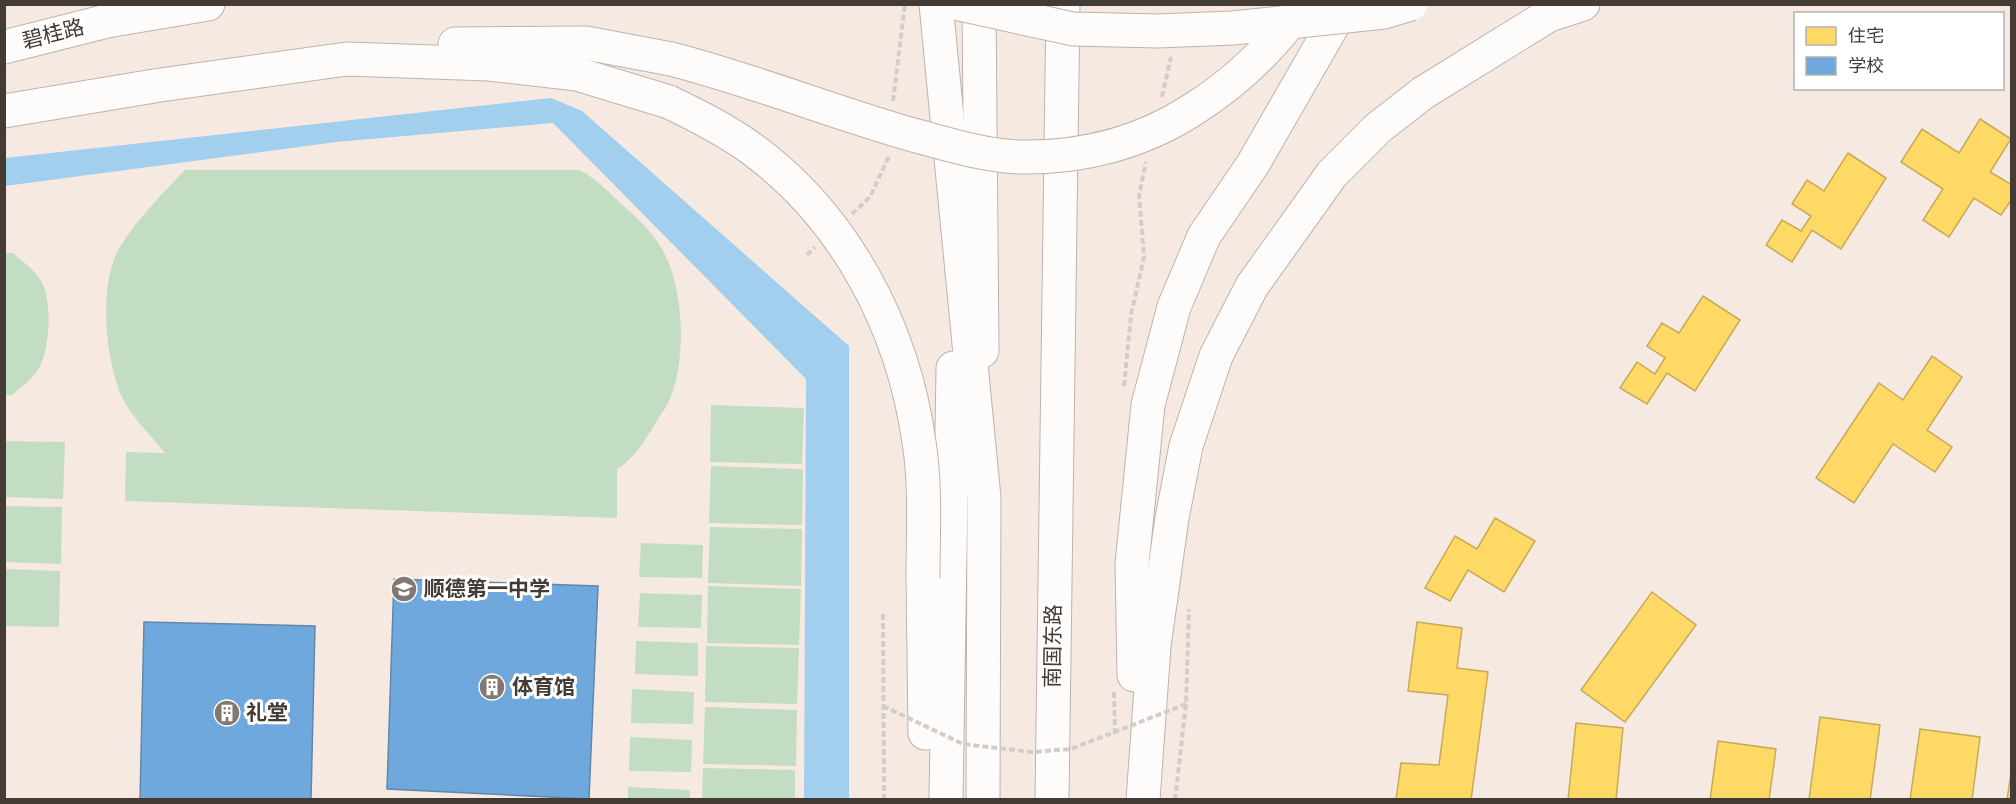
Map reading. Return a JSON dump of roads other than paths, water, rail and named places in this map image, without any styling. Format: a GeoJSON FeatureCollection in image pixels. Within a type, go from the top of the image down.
{"type":"FeatureCollection","features":[{"type":"Feature","properties":{"kind":"main road","name":"碧桂路"},"geometry":{"type":"LineString","coordinates":[[4,46],[107,21],[208,4]]}},
{"type":"Feature","properties":{"kind":"main road"},"geometry":{"type":"LineString","coordinates":[[959,4],[1072,28],[1158,32],[1245,27],[1384,12],[1411,4]]}},
{"type":"Feature","properties":{"kind":"main road"},"geometry":{"type":"LineString","coordinates":[[979,4],[984,498],[983,800]]}},
{"type":"Feature","properties":{"kind":"main road","name":"南国东路"},"geometry":{"type":"LineString","coordinates":[[1052,800],[1063,4]]}},
{"type":"Feature","properties":{"kind":"main road"},"geometry":{"type":"LineString","coordinates":[[4,111],[160,85],[442,44],[586,43],[671,59],[722,72],[883,126],[969,149],[1018,157],[1056,156],[1102,148],[1140,137],[1172,123],[1248,69],[1285,30],[1303,4]]}},
{"type":"Feature","properties":{"kind":"main road"},"geometry":{"type":"LineString","coordinates":[[1136,800],[1132,564],[1148,405],[1174,307],[1204,236],[1253,164],[1345,4]]}},
{"type":"Feature","properties":{"kind":"main road"},"geometry":{"type":"LineString","coordinates":[[1143,800],[1154,646],[1172,518],[1186,446],[1216,356],[1252,286],[1326,183],[1356,147],[1423,93],[1549,15],[1583,4]]}},
{"type":"Feature","properties":{"kind":"main road"},"geometry":{"type":"LineString","coordinates":[[938,19],[984,498]]}},
{"type":"Feature","properties":{"kind":"main road"},"geometry":{"type":"LineString","coordinates":[[346,59],[489,64],[577,74],[669,102],[711,123],[752,149],[783,175],[820,213],[850,253],[866,280],[905,370],[920,443],[926,800]]}},
{"type":"Feature","properties":{"kind":"main road"},"geometry":{"type":"LineString","coordinates":[[946,800],[956,201]]}},
{"type":"Feature","properties":{"kind":"water"},"geometry":{"type":"Polygon","coordinates":[[[551,98],[582,111],[849,346],[849,799],[804,799],[806,379],[553,123],[336,142],[5,186],[5,158],[551,98]]]}},
{"type":"Feature","properties":{"kind":"place","name":"顺德第一中学"},"geometry":{"type":"Point","coordinates":[404,589]}},
{"type":"Feature","properties":{"kind":"place","name":"体育馆"},"geometry":{"type":"Point","coordinates":[492,687]}},
{"type":"Feature","properties":{"kind":"place","name":"礼堂"},"geometry":{"type":"Point","coordinates":[227,713]}}]}
